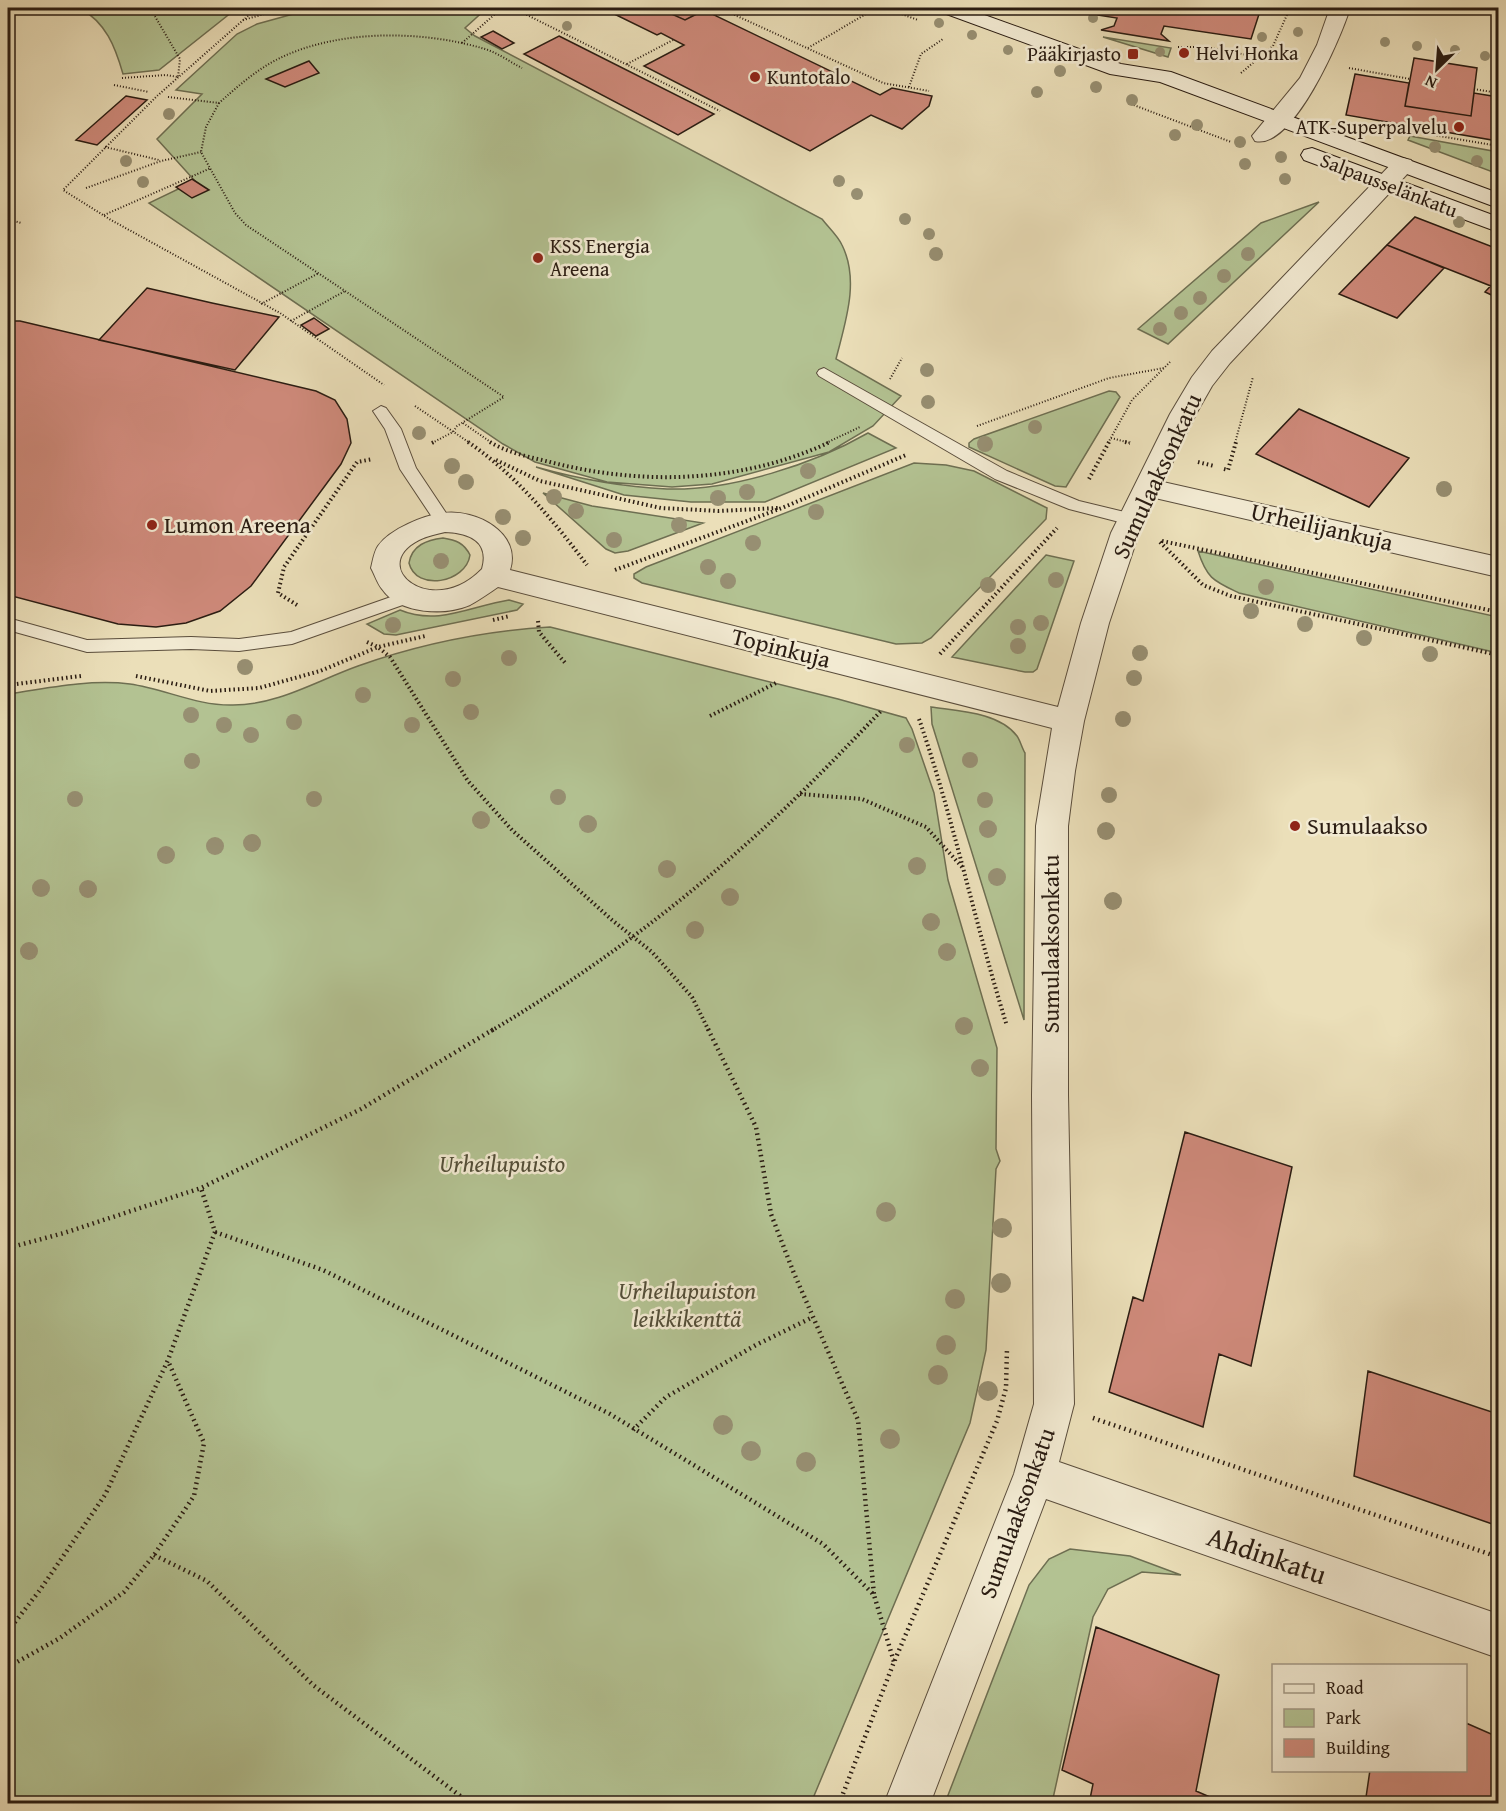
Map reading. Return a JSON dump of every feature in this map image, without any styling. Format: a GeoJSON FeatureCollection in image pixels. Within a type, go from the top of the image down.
{"type":"FeatureCollection","features":[{"type":"Feature","properties":{"kind":"street","name":"Salpausselänkatu"},"geometry":{"type":"LineString","coordinates":[[948,8],[1118,70],[1164,76],[1498,201]]}},
{"type":"Feature","properties":{"kind":"street"},"geometry":{"type":"LineString","coordinates":[[1280,120],[1302,93],[1312,75],[1333,33],[1340,8]]}},
{"type":"Feature","properties":{"kind":"street","name":"Salpausselänkatu"},"geometry":{"type":"LineString","coordinates":[[1118,70],[1142,92],[1151,95]]}},
{"type":"Feature","properties":{"kind":"street","name":"Salpausselänkatu"},"geometry":{"type":"LineString","coordinates":[[1280,120],[1270,139],[1498,225]]}},
{"type":"Feature","properties":{"kind":"street","name":"Sumulaaksonkatu"},"geometry":{"type":"LineString","coordinates":[[907,1803],[1035,1474],[1054,1404],[1050,1095],[1052,826],[1059,771],[1069,721],[1095,623],[1145,515],[1183,414],[1201,382],[1221,357],[1403,165]]}},
{"type":"Feature","properties":{"kind":"street","name":"Urheilijankuja"},"geometry":{"type":"LineString","coordinates":[[1145,515],[1498,567]]}},
{"type":"Feature","properties":{"kind":"street"},"geometry":{"type":"LineString","coordinates":[[444,522],[463,523],[486,532],[496,543],[499,562],[493,576],[475,592],[456,599],[427,601],[408,597],[391,584],[385,571],[386,559],[392,545],[421,526],[444,522]]}},
{"type":"Feature","properties":{"kind":"street","name":"Topinkuja"},"geometry":{"type":"LineString","coordinates":[[493,576],[1069,721]]}},
{"type":"Feature","properties":{"kind":"street","name":"Ahdinkatu"},"geometry":{"type":"LineString","coordinates":[[1035,1474],[1498,1636]]}},
{"type":"Feature","properties":{"kind":"lane"},"geometry":{"type":"LineString","coordinates":[[824,373],[1001,476],[1053,498],[1095,511],[1145,515]]}},
{"type":"Feature","properties":{"kind":"lane"},"geometry":{"type":"LineString","coordinates":[[381,411],[393,429],[408,469],[444,522]]}},
{"type":"Feature","properties":{"kind":"lane"},"geometry":{"type":"LineString","coordinates":[[8,624],[87,646],[191,643],[239,645],[292,638],[408,597]]}},
{"type":"Feature","properties":{"kind":"path"},"geometry":{"type":"LineString","coordinates":[[146,8],[153,13],[180,59],[178,77]]}},
{"type":"Feature","properties":{"kind":"path"},"geometry":{"type":"LineString","coordinates":[[257,8],[178,77],[104,147],[63,190],[290,321],[386,386]]}},
{"type":"Feature","properties":{"kind":"path"},"geometry":{"type":"LineString","coordinates":[[240,21],[286,8]]}},
{"type":"Feature","properties":{"kind":"path"},"geometry":{"type":"LineString","coordinates":[[461,44],[502,8]]}},
{"type":"Feature","properties":{"kind":"path"},"geometry":{"type":"LineString","coordinates":[[513,8],[720,111]]}},
{"type":"Feature","properties":{"kind":"path"},"geometry":{"type":"LineString","coordinates":[[716,16],[732,8]]}},
{"type":"Feature","properties":{"kind":"path"},"geometry":{"type":"LineString","coordinates":[[808,48],[876,8]]}},
{"type":"Feature","properties":{"kind":"path"},"geometry":{"type":"LineString","coordinates":[[1239,74],[1270,52],[1279,39],[1290,8]]}},
{"type":"Feature","properties":{"kind":"path"},"geometry":{"type":"LineString","coordinates":[[726,11],[883,83],[929,91]]}},
{"type":"Feature","properties":{"kind":"path"},"geometry":{"type":"LineString","coordinates":[[522,68],[488,50],[461,44],[385,38],[314,45],[287,54],[263,67],[219,103],[206,127],[201,152],[235,213],[246,225],[504,397],[453,432],[422,448],[357,462],[284,567],[278,593],[330,626],[378,647],[390,657],[468,782],[512,830],[632,938],[652,952],[692,997],[756,1127],[771,1214],[858,1420],[874,1595],[894,1662]]}},
{"type":"Feature","properties":{"kind":"path"},"geometry":{"type":"LineString","coordinates":[[627,64],[673,40]]}},
{"type":"Feature","properties":{"kind":"path"},"geometry":{"type":"LineString","coordinates":[[909,87],[921,54],[940,41]]}},
{"type":"Feature","properties":{"kind":"path"},"geometry":{"type":"LineString","coordinates":[[1170,45],[1206,47],[1262,57]]}},
{"type":"Feature","properties":{"kind":"path"},"geometry":{"type":"LineString","coordinates":[[1348,68],[1410,79]]}},
{"type":"Feature","properties":{"kind":"path"},"geometry":{"type":"LineString","coordinates":[[122,78],[166,75],[178,77]]}},
{"type":"Feature","properties":{"kind":"path"},"geometry":{"type":"LineString","coordinates":[[114,85],[149,92]]}},
{"type":"Feature","properties":{"kind":"path"},"geometry":{"type":"LineString","coordinates":[[1474,89],[1498,93]]}},
{"type":"Feature","properties":{"kind":"path"},"geometry":{"type":"LineString","coordinates":[[168,97],[219,103]]}},
{"type":"Feature","properties":{"kind":"path"},"geometry":{"type":"LineString","coordinates":[[1397,129],[1498,146]]}},
{"type":"Feature","properties":{"kind":"path"},"geometry":{"type":"LineString","coordinates":[[104,147],[161,160]]}},
{"type":"Feature","properties":{"kind":"path"},"geometry":{"type":"LineString","coordinates":[[86,188],[161,160],[201,152]]}},
{"type":"Feature","properties":{"kind":"path"},"geometry":{"type":"LineString","coordinates":[[104,215],[211,168]]}},
{"type":"Feature","properties":{"kind":"path"},"geometry":{"type":"LineString","coordinates":[[8,219],[21,223]]}},
{"type":"Feature","properties":{"kind":"path"},"geometry":{"type":"LineString","coordinates":[[261,304],[319,273]]}},
{"type":"Feature","properties":{"kind":"path"},"geometry":{"type":"LineString","coordinates":[[290,321],[345,291]]}},
{"type":"Feature","properties":{"kind":"path"},"geometry":{"type":"LineString","coordinates":[[898,384],[890,379],[902,358]]}},
{"type":"Feature","properties":{"kind":"path"},"geometry":{"type":"LineString","coordinates":[[1088,480],[1132,400],[1173,360]]}},
{"type":"Feature","properties":{"kind":"path"},"geometry":{"type":"LineString","coordinates":[[607,573],[782,508],[939,441],[1108,378],[1164,368]]}},
{"type":"Feature","properties":{"kind":"path"},"geometry":{"type":"LineString","coordinates":[[1228,470],[1249,384],[1256,371]]}},
{"type":"Feature","properties":{"kind":"path"},"geometry":{"type":"LineString","coordinates":[[415,406],[493,459],[540,481],[661,508],[719,511],[782,508]]}},
{"type":"Feature","properties":{"kind":"path"},"geometry":{"type":"LineString","coordinates":[[463,423],[498,447],[549,463],[622,477],[662,480],[748,470],[793,457],[835,441],[866,423]]}},
{"type":"Feature","properties":{"kind":"path"},"geometry":{"type":"LineString","coordinates":[[1110,438],[1131,443]]}},
{"type":"Feature","properties":{"kind":"path"},"geometry":{"type":"LineString","coordinates":[[493,459],[560,529],[590,569]]}},
{"type":"Feature","properties":{"kind":"path"},"geometry":{"type":"LineString","coordinates":[[1145,515],[1498,612]]}},
{"type":"Feature","properties":{"kind":"path"},"geometry":{"type":"LineString","coordinates":[[1145,515],[1203,585],[1231,596],[1498,655]]}},
{"type":"Feature","properties":{"kind":"path"},"geometry":{"type":"LineString","coordinates":[[932,662],[1065,520]]}},
{"type":"Feature","properties":{"kind":"path"},"geometry":{"type":"LineString","coordinates":[[538,614],[539,632],[566,664]]}},
{"type":"Feature","properties":{"kind":"path"},"geometry":{"type":"LineString","coordinates":[[710,716],[780,681]]}},
{"type":"Feature","properties":{"kind":"path"},"geometry":{"type":"LineString","coordinates":[[8,1248],[64,1233],[201,1188],[361,1109],[516,1016],[632,938],[735,854],[799,794],[884,707]]}},
{"type":"Feature","properties":{"kind":"path"},"geometry":{"type":"LineString","coordinates":[[917,713],[939,777],[988,965],[1010,1036]]}},
{"type":"Feature","properties":{"kind":"path"},"geometry":{"type":"LineString","coordinates":[[799,794],[862,799],[926,827],[963,868]]}},
{"type":"Feature","properties":{"kind":"path"},"geometry":{"type":"LineString","coordinates":[[8,1630],[40,1590],[105,1495],[168,1360],[215,1232],[201,1188]]}},
{"type":"Feature","properties":{"kind":"path"},"geometry":{"type":"LineString","coordinates":[[215,1232],[323,1270],[610,1414],[823,1544],[874,1595]]}},
{"type":"Feature","properties":{"kind":"path"},"geometry":{"type":"LineString","coordinates":[[633,1430],[666,1397],[756,1345],[813,1317]]}},
{"type":"Feature","properties":{"kind":"path"},"geometry":{"type":"LineString","coordinates":[[839,1803],[894,1662],[997,1420],[1006,1388],[1007,1342]]}},
{"type":"Feature","properties":{"kind":"path"},"geometry":{"type":"LineString","coordinates":[[8,1667],[60,1638],[124,1592],[154,1555],[194,1496],[204,1443],[168,1360]]}},
{"type":"Feature","properties":{"kind":"path"},"geometry":{"type":"LineString","coordinates":[[1085,1415],[1498,1557]]}},
{"type":"Feature","properties":{"kind":"path"},"geometry":{"type":"LineString","coordinates":[[154,1555],[207,1581],[313,1685],[471,1803]]}},
{"type":"Feature","properties":{"kind":"green space"},"geometry":{"type":"Polygon","coordinates":[[[80,8],[237,8],[159,70],[123,74],[117,54],[103,28],[80,8]]]}},
{"type":"Feature","properties":{"kind":"green space","name":"KSS Energia Areena"},"geometry":{"type":"Polygon","coordinates":[[[315,8],[487,8],[465,28],[475,36],[822,219],[842,245],[850,273],[847,317],[836,359],[901,396],[873,426],[829,452],[712,484],[672,487],[607,482],[535,462],[503,444],[149,203],[195,181],[157,139],[202,94],[176,90],[237,34],[257,24],[315,8]]]}},
{"type":"Feature","properties":{"kind":"green space"},"geometry":{"type":"Polygon","coordinates":[[[1103,37],[1171,48],[1168,57],[1103,37]]]}},
{"type":"Feature","properties":{"kind":"green space"},"geometry":{"type":"Polygon","coordinates":[[[1410,136],[1498,152],[1498,174],[1408,140],[1410,136]]]}},
{"type":"Feature","properties":{"kind":"green space"},"geometry":{"type":"Polygon","coordinates":[[[1319,202],[1168,344],[1138,329],[1261,223],[1319,202]]]}},
{"type":"Feature","properties":{"kind":"green space"},"geometry":{"type":"Polygon","coordinates":[[[1109,391],[1116,392],[1120,397],[1066,487],[1055,486],[969,447],[969,443],[974,439],[1109,391]]]}},
{"type":"Feature","properties":{"kind":"green space"},"geometry":{"type":"Polygon","coordinates":[[[868,433],[896,448],[765,502],[691,502],[624,495],[536,467],[584,479],[617,484],[667,489],[692,488],[744,480],[798,465],[868,433]]]}},
{"type":"Feature","properties":{"kind":"green space"},"geometry":{"type":"Polygon","coordinates":[[[914,463],[946,465],[974,471],[1047,508],[1046,519],[931,638],[922,643],[896,644],[642,583],[634,578],[634,574],[646,567],[914,463]]]}},
{"type":"Feature","properties":{"kind":"green space"},"geometry":{"type":"Polygon","coordinates":[[[543,493],[592,506],[703,523],[628,551],[615,553],[606,549],[543,493]]]}},
{"type":"Feature","properties":{"kind":"green space"},"geometry":{"type":"Polygon","coordinates":[[[443,538],[456,541],[465,548],[470,555],[467,565],[460,572],[441,580],[430,581],[421,578],[413,572],[409,563],[413,552],[421,544],[443,538]]]}},
{"type":"Feature","properties":{"kind":"green space"},"geometry":{"type":"Polygon","coordinates":[[[1198,551],[1498,617],[1498,653],[1239,593],[1212,578],[1198,551]]]}},
{"type":"Feature","properties":{"kind":"green space"},"geometry":{"type":"Polygon","coordinates":[[[1046,555],[1074,561],[1037,669],[1033,672],[1025,672],[952,657],[1046,555]]]}},
{"type":"Feature","properties":{"kind":"green space"},"geometry":{"type":"Polygon","coordinates":[[[509,600],[523,604],[517,610],[396,635],[384,634],[367,624],[400,610],[428,616],[441,615],[509,600]]]}},
{"type":"Feature","properties":{"kind":"green space","name":"Urheilupuisto"},"geometry":{"type":"Polygon","coordinates":[[[550,627],[906,718],[934,793],[948,880],[997,1048],[996,1149],[1000,1161],[996,1169],[986,1350],[970,1423],[811,1803],[8,1803],[8,694],[69,685],[115,683],[143,686],[207,703],[250,704],[281,697],[358,666],[429,645],[477,635],[550,627]]]}},
{"type":"Feature","properties":{"kind":"green space"},"geometry":{"type":"Polygon","coordinates":[[[931,707],[977,714],[1000,722],[1017,736],[1025,753],[1024,1020],[932,724],[931,707]]]}},
{"type":"Feature","properties":{"kind":"green space"},"geometry":{"type":"Polygon","coordinates":[[[1070,1549],[1130,1556],[1181,1575],[1142,1572],[1108,1589],[1093,1617],[1052,1803],[945,1803],[1029,1585],[1049,1559],[1070,1549]]]}},
{"type":"Feature","properties":{"kind":"building","name":"Kuntotalo"},"geometry":{"type":"Polygon","coordinates":[[[602,8],[658,8],[685,20],[704,10],[880,95],[892,88],[932,96],[929,106],[902,129],[871,115],[810,151],[644,66],[684,45],[661,33],[657,35],[602,8]]]}},
{"type":"Feature","properties":{"kind":"building"},"geometry":{"type":"Polygon","coordinates":[[[658,8],[709,8],[685,20],[658,8]]]}},
{"type":"Feature","properties":{"kind":"building"},"geometry":{"type":"Polygon","coordinates":[[[1053,8],[1261,8],[1251,39],[1164,26],[1161,34],[1169,41],[1101,30],[1114,26],[1117,18],[1053,8]]]}},
{"type":"Feature","properties":{"kind":"building"},"geometry":{"type":"Polygon","coordinates":[[[493,31],[514,43],[502,49],[481,37],[493,31]]]}},
{"type":"Feature","properties":{"kind":"building"},"geometry":{"type":"Polygon","coordinates":[[[559,36],[714,114],[678,135],[524,54],[559,36]]]}},
{"type":"Feature","properties":{"kind":"building"},"geometry":{"type":"Polygon","coordinates":[[[1414,58],[1477,68],[1471,116],[1405,106],[1414,58]]]}},
{"type":"Feature","properties":{"kind":"building"},"geometry":{"type":"Polygon","coordinates":[[[309,61],[319,73],[285,87],[266,79],[309,61]]]}},
{"type":"Feature","properties":{"kind":"building"},"geometry":{"type":"Polygon","coordinates":[[[1355,74],[1409,83],[1405,106],[1471,116],[1474,93],[1498,97],[1498,141],[1346,115],[1355,74]]]}},
{"type":"Feature","properties":{"kind":"building"},"geometry":{"type":"Polygon","coordinates":[[[126,96],[147,100],[97,145],[76,140],[126,96]]]}},
{"type":"Feature","properties":{"kind":"building"},"geometry":{"type":"Polygon","coordinates":[[[192,179],[209,190],[192,198],[176,187],[192,179]]]}},
{"type":"Feature","properties":{"kind":"building"},"geometry":{"type":"Polygon","coordinates":[[[1415,217],[1498,249],[1498,278],[1491,286],[1387,245],[1415,217]]]}},
{"type":"Feature","properties":{"kind":"building"},"geometry":{"type":"Polygon","coordinates":[[[1387,245],[1444,268],[1397,318],[1339,294],[1387,245]]]}},
{"type":"Feature","properties":{"kind":"building"},"geometry":{"type":"Polygon","coordinates":[[[1498,278],[1498,298],[1485,292],[1498,278]]]}},
{"type":"Feature","properties":{"kind":"building"},"geometry":{"type":"Polygon","coordinates":[[[147,288],[279,317],[235,370],[99,340],[147,288]]]}},
{"type":"Feature","properties":{"kind":"building"},"geometry":{"type":"Polygon","coordinates":[[[314,318],[329,329],[316,336],[301,325],[314,318]]]}},
{"type":"Feature","properties":{"kind":"building","name":"Lumon Areena"},"geometry":{"type":"Polygon","coordinates":[[[8,321],[20,321],[316,391],[335,400],[347,419],[351,443],[341,464],[251,586],[220,611],[186,623],[156,627],[118,624],[8,595],[8,321]]]}},
{"type":"Feature","properties":{"kind":"building"},"geometry":{"type":"Polygon","coordinates":[[[1299,409],[1409,458],[1369,507],[1256,454],[1299,409]]]}},
{"type":"Feature","properties":{"kind":"building"},"geometry":{"type":"Polygon","coordinates":[[[1185,1132],[1292,1167],[1251,1366],[1219,1354],[1203,1427],[1109,1392],[1133,1297],[1143,1301],[1185,1132]]]}},
{"type":"Feature","properties":{"kind":"building"},"geometry":{"type":"Polygon","coordinates":[[[1368,1371],[1498,1414],[1498,1526],[1354,1476],[1368,1371]]]}},
{"type":"Feature","properties":{"kind":"building"},"geometry":{"type":"Polygon","coordinates":[[[1096,1627],[1219,1675],[1196,1791],[1226,1804],[1089,1804],[1093,1784],[1062,1770],[1096,1627]]]}},
{"type":"Feature","properties":{"kind":"building"},"geometry":{"type":"Polygon","coordinates":[[[1467,1723],[1498,1737],[1498,1804],[1365,1804],[1370,1772],[1467,1772],[1467,1723]]]}},
{"type":"Feature","properties":{"kind":"place","name":"Helvi Honka"},"geometry":{"type":"Point","coordinates":[1184,53]}},
{"type":"Feature","properties":{"kind":"place","name":"Pääkirjasto"},"geometry":{"type":"Point","coordinates":[1133,54]}},
{"type":"Feature","properties":{"kind":"place","name":"Kuntotalo"},"geometry":{"type":"Point","coordinates":[755,77]}},
{"type":"Feature","properties":{"kind":"place","name":"ATK-Superpalvelu"},"geometry":{"type":"Point","coordinates":[1459,127]}},
{"type":"Feature","properties":{"kind":"place","name":"KSS Energia Areena"},"geometry":{"type":"Point","coordinates":[538,258]}},
{"type":"Feature","properties":{"kind":"place","name":"Lumon Areena"},"geometry":{"type":"Point","coordinates":[152,525]}},
{"type":"Feature","properties":{"kind":"place","name":"Sumulaakso"},"geometry":{"type":"Point","coordinates":[1295,826]}},
{"type":"Feature","properties":{"kind":"park label","name":"Urheilupuiston leikkikenttä"},"geometry":{"type":"Point","coordinates":[687,1305]}}]}
